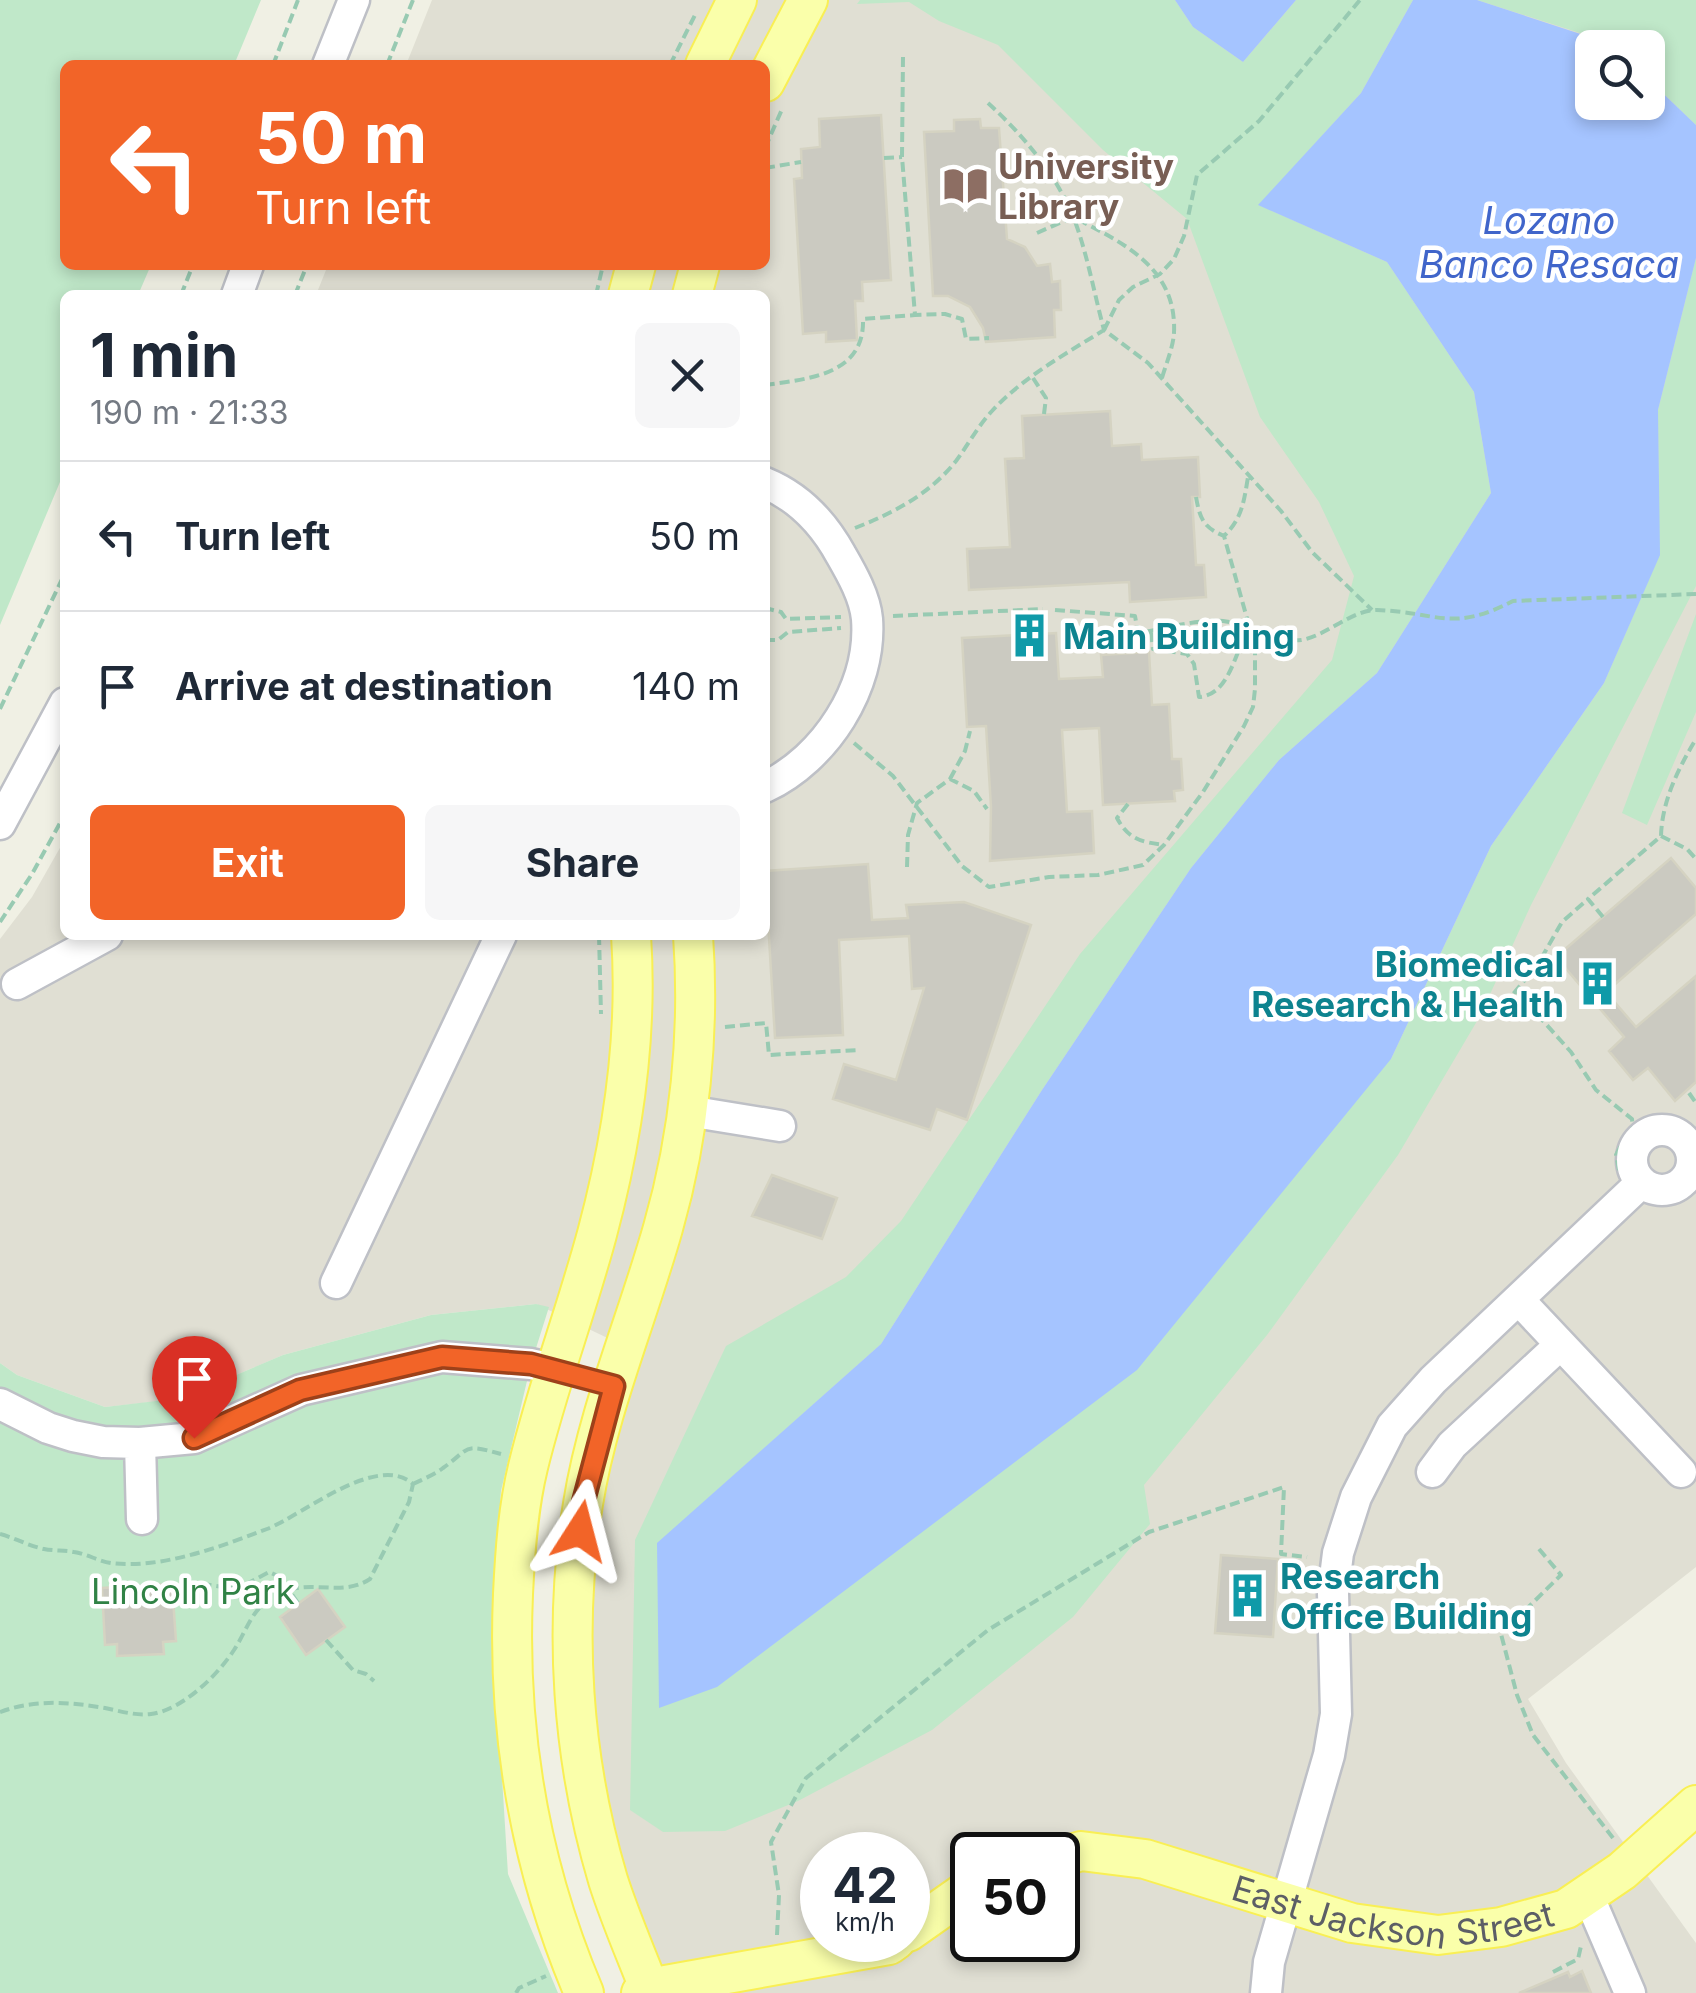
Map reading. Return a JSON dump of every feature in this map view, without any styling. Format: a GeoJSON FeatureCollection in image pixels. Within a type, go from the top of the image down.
{"type":"FeatureCollection","features":[{"type":"Feature","properties":{"kind":"main road"},"geometry":{"type":"LineString","coordinates":[[707,60],[737,0]]}},
{"type":"Feature","properties":{"kind":"main road"},"geometry":{"type":"LineString","coordinates":[[770,72],[808,0]]}},
{"type":"Feature","properties":{"kind":"main road"},"geometry":{"type":"LineString","coordinates":[[578,1978],[539,1864],[523,1791],[514,1700],[515,1550],[527,1469],[597,1234],[624,1118],[634,984],[631,940]]}},
{"type":"Feature","properties":{"kind":"main road"},"geometry":{"type":"LineString","coordinates":[[693,940],[688,1111],[678,1172],[583,1503],[572,1654],[577,1726],[587,1792],[609,1881],[647,1991],[800,1961]]}},
{"type":"Feature","properties":{"kind":"main road"},"geometry":{"type":"LineString","coordinates":[[557,1370],[614,1386]]}},
{"type":"Feature","properties":{"kind":"main road","name":"East Jackson Street"},"geometry":{"type":"LineString","coordinates":[[1080,1851],[1145,1859],[1352,1923],[1438,1935],[1501,1927],[1566,1909],[1632,1863],[1696,1805]]}},
{"type":"Feature","properties":{"kind":"street"},"geometry":{"type":"LineString","coordinates":[[330,60],[354,0]]}},
{"type":"Feature","properties":{"kind":"street"},"geometry":{"type":"LineString","coordinates":[[770,486],[812,513],[832,538],[860,592],[867,619],[864,662],[851,700],[835,727],[806,759],[770,784]]}},
{"type":"Feature","properties":{"kind":"street"},"geometry":{"type":"LineString","coordinates":[[0,824],[60,712]]}},
{"type":"Feature","properties":{"kind":"street"},"geometry":{"type":"LineString","coordinates":[[17,984],[98,940]]}},
{"type":"Feature","properties":{"kind":"street"},"geometry":{"type":"LineString","coordinates":[[336,1282],[499,940]]}},
{"type":"Feature","properties":{"kind":"street"},"geometry":{"type":"LineString","coordinates":[[688,1111],[780,1126]]}},
{"type":"Feature","properties":{"kind":"street"},"geometry":{"type":"LineString","coordinates":[[1266,1993],[1269,1962],[1334,1728],[1334,1592],[1338,1553],[1356,1497],[1392,1426],[1433,1380],[1519,1300],[1630,1176],[1634,1147],[1656,1130],[1674,1133],[1688,1146],[1689,1188],[1662,1190],[1630,1176]]}},
{"type":"Feature","properties":{"kind":"street"},"geometry":{"type":"LineString","coordinates":[[1519,1300],[1681,1472]]}},
{"type":"Feature","properties":{"kind":"street"},"geometry":{"type":"LineString","coordinates":[[1432,1472],[1452,1445],[1560,1345]]}},
{"type":"Feature","properties":{"kind":"street"},"geometry":{"type":"LineString","coordinates":[[0,1404],[73,1436],[140,1443],[194,1438],[300,1390],[442,1357],[531,1364],[557,1370]]}},
{"type":"Feature","properties":{"kind":"street"},"geometry":{"type":"LineString","coordinates":[[140,1443],[142,1519]]}},
{"type":"Feature","properties":{"kind":"street"},"geometry":{"type":"LineString","coordinates":[[1588,1895],[1630,1993]]}},
{"type":"Feature","properties":{"kind":"path"},"geometry":{"type":"LineString","coordinates":[[274,60],[298,0]]}},
{"type":"Feature","properties":{"kind":"path"},"geometry":{"type":"LineString","coordinates":[[389,60],[413,0]]}},
{"type":"Feature","properties":{"kind":"path"},"geometry":{"type":"LineString","coordinates":[[673,60],[703,0]]}},
{"type":"Feature","properties":{"kind":"path"},"geometry":{"type":"LineString","coordinates":[[832,538],[888,516],[928,490],[952,466],[992,411],[1104,330],[1118,300],[1133,287],[1160,274],[1174,259],[1184,236],[1198,175],[1259,121],[1360,0]]}},
{"type":"Feature","properties":{"kind":"path"},"geometry":{"type":"LineString","coordinates":[[902,57],[902,157],[916,316]]}},
{"type":"Feature","properties":{"kind":"path"},"geometry":{"type":"LineString","coordinates":[[988,103],[1037,156],[1073,217],[1104,330],[1148,363],[1330,571],[1372,610]]}},
{"type":"Feature","properties":{"kind":"path"},"geometry":{"type":"LineString","coordinates":[[884,158],[902,157]]}},
{"type":"Feature","properties":{"kind":"path"},"geometry":{"type":"LineString","coordinates":[[770,167],[801,162]]}},
{"type":"Feature","properties":{"kind":"path"},"geometry":{"type":"LineString","coordinates":[[1037,233],[1073,217]]}},
{"type":"Feature","properties":{"kind":"path"},"geometry":{"type":"LineString","coordinates":[[1073,217],[1128,248],[1160,274],[1174,316],[1174,337],[1162,378]]}},
{"type":"Feature","properties":{"kind":"path"},"geometry":{"type":"LineString","coordinates":[[770,385],[820,376],[836,368],[864,338],[863,319],[945,314],[962,320],[966,339],[989,338]]}},
{"type":"Feature","properties":{"kind":"path"},"geometry":{"type":"LineString","coordinates":[[1033,378],[1046,398],[1044,414]]}},
{"type":"Feature","properties":{"kind":"path"},"geometry":{"type":"LineString","coordinates":[[1224,536],[1236,524],[1248,478]]}},
{"type":"Feature","properties":{"kind":"path"},"geometry":{"type":"LineString","coordinates":[[1196,497],[1200,520],[1209,530],[1224,536]]}},
{"type":"Feature","properties":{"kind":"path"},"geometry":{"type":"LineString","coordinates":[[835,727],[869,753],[916,803],[962,866],[990,886],[1124,871],[1143,865],[1164,845],[1211,780],[1253,708],[1254,648],[1224,536]]}},
{"type":"Feature","properties":{"kind":"path"},"geometry":{"type":"LineString","coordinates":[[0,709],[60,583]]}},
{"type":"Feature","properties":{"kind":"path"},"geometry":{"type":"LineString","coordinates":[[1055,610],[1135,616],[1138,633],[1213,621],[1249,627],[1288,640],[1305,640],[1372,610],[1455,621],[1486,615],[1512,601],[1696,594]]}},
{"type":"Feature","properties":{"kind":"path"},"geometry":{"type":"LineString","coordinates":[[867,619],[1043,609]]}},
{"type":"Feature","properties":{"kind":"path"},"geometry":{"type":"LineString","coordinates":[[770,612],[781,612],[786,619],[844,616],[851,621],[842,628],[788,632],[778,640],[770,640]]}},
{"type":"Feature","properties":{"kind":"path"},"geometry":{"type":"LineString","coordinates":[[1151,632],[1152,649],[1187,654],[1197,676],[1198,696],[1211,696],[1221,688],[1249,627]]}},
{"type":"Feature","properties":{"kind":"path"},"geometry":{"type":"LineString","coordinates":[[907,867],[908,835],[916,803],[950,779],[970,731]]}},
{"type":"Feature","properties":{"kind":"path"},"geometry":{"type":"LineString","coordinates":[[1504,1005],[1517,992],[1562,922],[1661,836],[1662,816],[1679,767],[1696,739]]}},
{"type":"Feature","properties":{"kind":"path"},"geometry":{"type":"LineString","coordinates":[[950,779],[974,791],[986,808]]}},
{"type":"Feature","properties":{"kind":"path"},"geometry":{"type":"LineString","coordinates":[[1128,804],[1117,818],[1125,833],[1142,842],[1164,845]]}},
{"type":"Feature","properties":{"kind":"path"},"geometry":{"type":"LineString","coordinates":[[0,922],[60,823]]}},
{"type":"Feature","properties":{"kind":"path"},"geometry":{"type":"LineString","coordinates":[[1661,836],[1688,849],[1696,859]]}},
{"type":"Feature","properties":{"kind":"path"},"geometry":{"type":"LineString","coordinates":[[1588,899],[1603,916]]}},
{"type":"Feature","properties":{"kind":"path"},"geometry":{"type":"LineString","coordinates":[[1517,992],[1570,1052],[1596,1090],[1632,1118],[1633,1130]]}},
{"type":"Feature","properties":{"kind":"path"},"geometry":{"type":"LineString","coordinates":[[720,1024],[766,1023],[769,1054],[859,1050]]}},
{"type":"Feature","properties":{"kind":"path"},"geometry":{"type":"LineString","coordinates":[[1689,1093],[1696,1103]]}},
{"type":"Feature","properties":{"kind":"path"},"geometry":{"type":"LineString","coordinates":[[1630,1176],[1616,1155],[1627,1133],[1651,1118],[1669,1118],[1696,1136]]}},
{"type":"Feature","properties":{"kind":"path"},"geometry":{"type":"LineString","coordinates":[[0,1712],[15,1706],[58,1702],[134,1714],[164,1710],[205,1683],[233,1652],[250,1618],[278,1593],[306,1585],[348,1588],[360,1586],[370,1578],[409,1502],[413,1484],[471,1447],[505,1455]]}},
{"type":"Feature","properties":{"kind":"path"},"geometry":{"type":"LineString","coordinates":[[0,1534],[48,1550],[75,1552],[111,1563],[149,1563],[271,1528],[299,1510],[372,1476],[392,1474],[406,1477],[413,1484]]}},
{"type":"Feature","properties":{"kind":"path"},"geometry":{"type":"LineString","coordinates":[[776,1965],[780,1895],[771,1842],[806,1778],[988,1630],[1150,1532],[1284,1487],[1280,1554],[1306,1557]]}},
{"type":"Feature","properties":{"kind":"path"},"geometry":{"type":"LineString","coordinates":[[1539,1548],[1561,1575],[1501,1634],[1517,1695],[1533,1735],[1621,1850]]}},
{"type":"Feature","properties":{"kind":"path"},"geometry":{"type":"LineString","coordinates":[[172,1588],[198,1583],[243,1586],[269,1572],[280,1578],[298,1603]]}},
{"type":"Feature","properties":{"kind":"path"},"geometry":{"type":"LineString","coordinates":[[326,1640],[342,1661],[374,1681]]}},
{"type":"Feature","properties":{"kind":"path"},"geometry":{"type":"LineString","coordinates":[[516,1993],[519,1988],[578,1978]]}},
{"type":"Feature","properties":{"kind":"shaded area"},"geometry":{"type":"Polygon","coordinates":[[[432,0],[1696,0],[1696,1567],[1528,1699],[1566,1763],[1696,1943],[1696,1993],[666,1993],[625,1894],[583,1666],[598,1491],[637,1352],[536,1304],[431,1315],[283,1355],[180,1399],[105,1407],[17,1375],[0,1363],[0,939],[32,897],[60,848],[60,940],[770,940],[770,290],[318,290],[326,270],[770,270],[770,60],[408,60],[432,0]]]}},
{"type":"Feature","properties":{"kind":"green space"},"geometry":{"type":"Polygon","coordinates":[[[0,0],[261,0],[236,60],[60,60],[60,270],[149,270],[140,290],[60,290],[60,482],[0,625],[0,0]]]}},
{"type":"Feature","properties":{"kind":"green space"},"geometry":{"type":"Polygon","coordinates":[[[860,0],[1175,0],[1193,27],[1243,62],[1296,0],[1413,0],[1361,93],[1259,205],[1387,262],[1474,392],[1491,493],[1377,673],[1279,760],[1191,868],[1042,1090],[881,1344],[658,1543],[1391,1059],[1491,846],[1604,683],[1659,556],[1658,410],[1696,258],[1696,586],[1531,905],[1480,1016],[1398,1155],[1267,1335],[1144,1485],[1150,1524],[1073,1617],[932,1730],[798,1801],[725,1831],[663,1832],[630,1810],[635,1540],[726,1346],[846,1277],[901,1221],[1080,954],[1332,660],[1354,576],[1319,502],[1260,417],[1187,219],[1103,150],[998,45],[939,21],[909,2],[857,4],[860,0]]]}},
{"type":"Feature","properties":{"kind":"green space"},"geometry":{"type":"Polygon","coordinates":[[[1477,0],[1696,0],[1696,125],[1665,95],[1665,30],[1575,31],[1477,0]]]}},
{"type":"Feature","properties":{"kind":"green space"},"geometry":{"type":"Polygon","coordinates":[[[1696,614],[1696,712],[1647,825],[1622,813],[1696,614]]]}},
{"type":"Feature","properties":{"kind":"green space","name":"Lincoln Park"},"geometry":{"type":"Polygon","coordinates":[[[536,1304],[549,1307],[531,1364],[501,1491],[492,1617],[508,1874],[558,1993],[0,1993],[0,1363],[17,1375],[105,1407],[182,1398],[283,1355],[431,1315],[536,1304]]]}},
{"type":"Feature","properties":{"kind":"water"},"geometry":{"type":"Polygon","coordinates":[[[1175,0],[1296,0],[1243,62],[1193,27],[1175,0]]]}},
{"type":"Feature","properties":{"kind":"water","name":"Lozano Banco Resaca"},"geometry":{"type":"Polygon","coordinates":[[[1413,0],[1477,0],[1575,32],[1575,120],[1665,120],[1665,95],[1696,125],[1696,258],[1658,410],[1660,555],[1604,683],[1491,846],[1391,1059],[1137,1370],[717,1687],[659,1708],[657,1543],[881,1344],[1042,1090],[1191,868],[1279,760],[1377,673],[1491,493],[1474,392],[1387,262],[1258,205],[1361,93],[1413,0]]]}},
{"type":"Feature","properties":{"kind":"building"},"geometry":{"type":"Polygon","coordinates":[[[881,115],[891,280],[862,282],[863,301],[855,301],[857,340],[826,342],[826,332],[803,334],[794,179],[802,178],[801,149],[820,147],[819,119],[881,115]]]}},
{"type":"Feature","properties":{"kind":"building","name":"University Library"},"geometry":{"type":"Polygon","coordinates":[[[980,119],[981,128],[999,128],[1007,239],[1025,247],[1037,266],[1050,264],[1052,282],[1060,281],[1061,310],[1054,310],[1055,337],[986,342],[983,328],[970,307],[948,296],[933,296],[924,132],[954,131],[954,120],[980,119]]]}},
{"type":"Feature","properties":{"kind":"building"},"geometry":{"type":"Polygon","coordinates":[[[1110,411],[1112,446],[1141,444],[1142,460],[1198,457],[1200,497],[1192,497],[1196,565],[1204,565],[1206,597],[1130,602],[1129,582],[969,590],[967,549],[1010,547],[1005,459],[1024,458],[1022,416],[1110,411]]]}},
{"type":"Feature","properties":{"kind":"building"},"geometry":{"type":"Polygon","coordinates":[[[1056,633],[1059,679],[1103,677],[1101,655],[1149,652],[1152,705],[1169,704],[1172,759],[1181,759],[1183,790],[1174,791],[1175,801],[1103,805],[1099,728],[1062,730],[1067,812],[1092,811],[1094,853],[990,861],[986,726],[967,727],[962,638],[1056,633]]]}},
{"type":"Feature","properties":{"kind":"building","name":"Biomedical Research & Health"},"geometry":{"type":"Polygon","coordinates":[[[1671,858],[1696,888],[1696,914],[1606,992],[1636,1027],[1696,976],[1696,1082],[1675,1101],[1648,1068],[1633,1080],[1609,1051],[1624,1037],[1556,957],[1671,858]]]}},
{"type":"Feature","properties":{"kind":"building"},"geometry":{"type":"Polygon","coordinates":[[[868,864],[872,920],[908,918],[906,905],[964,902],[1031,925],[967,1120],[937,1109],[930,1130],[833,1099],[844,1064],[896,1080],[924,988],[912,989],[909,936],[839,940],[843,1035],[775,1038],[770,871],[868,864]]]}},
{"type":"Feature","properties":{"kind":"building"},"geometry":{"type":"Polygon","coordinates":[[[772,1175],[837,1198],[822,1239],[752,1216],[772,1175]]]}},
{"type":"Feature","properties":{"kind":"building","name":"Research Office Building"},"geometry":{"type":"Polygon","coordinates":[[[1221,1555],[1278,1559],[1273,1637],[1215,1633],[1221,1555]]]}},
{"type":"Feature","properties":{"kind":"building"},"geometry":{"type":"Polygon","coordinates":[[[172,1584],[176,1641],[163,1642],[164,1654],[117,1656],[117,1644],[105,1645],[102,1588],[172,1584]]]}},
{"type":"Feature","properties":{"kind":"building"},"geometry":{"type":"Polygon","coordinates":[[[318,1589],[345,1627],[306,1655],[280,1617],[318,1589]]]}},
{"type":"Feature","properties":{"kind":"building"},"geometry":{"type":"Polygon","coordinates":[[[1582,1971],[1591,1993],[1519,1993],[1568,1972],[1570,1977],[1582,1971]]]}},
{"type":"Feature","properties":{"kind":"place","name":"University Library"},"geometry":{"type":"Point","coordinates":[965,186]}},
{"type":"Feature","properties":{"kind":"place","name":"Main Building"},"geometry":{"type":"Point","coordinates":[1030,636]}},
{"type":"Feature","properties":{"kind":"place","name":"Biomedical Research & Health"},"geometry":{"type":"Point","coordinates":[1597,984]}},
{"type":"Feature","properties":{"kind":"place","name":"Research Office Building"},"geometry":{"type":"Point","coordinates":[1247,1596]}},
{"type":"Feature","properties":{"kind":"route"},"geometry":{"type":"LineString","coordinates":[[194,1438],[300,1390],[442,1357],[531,1364],[557,1370],[614,1386],[583,1503],[580,1531]]}}]}
